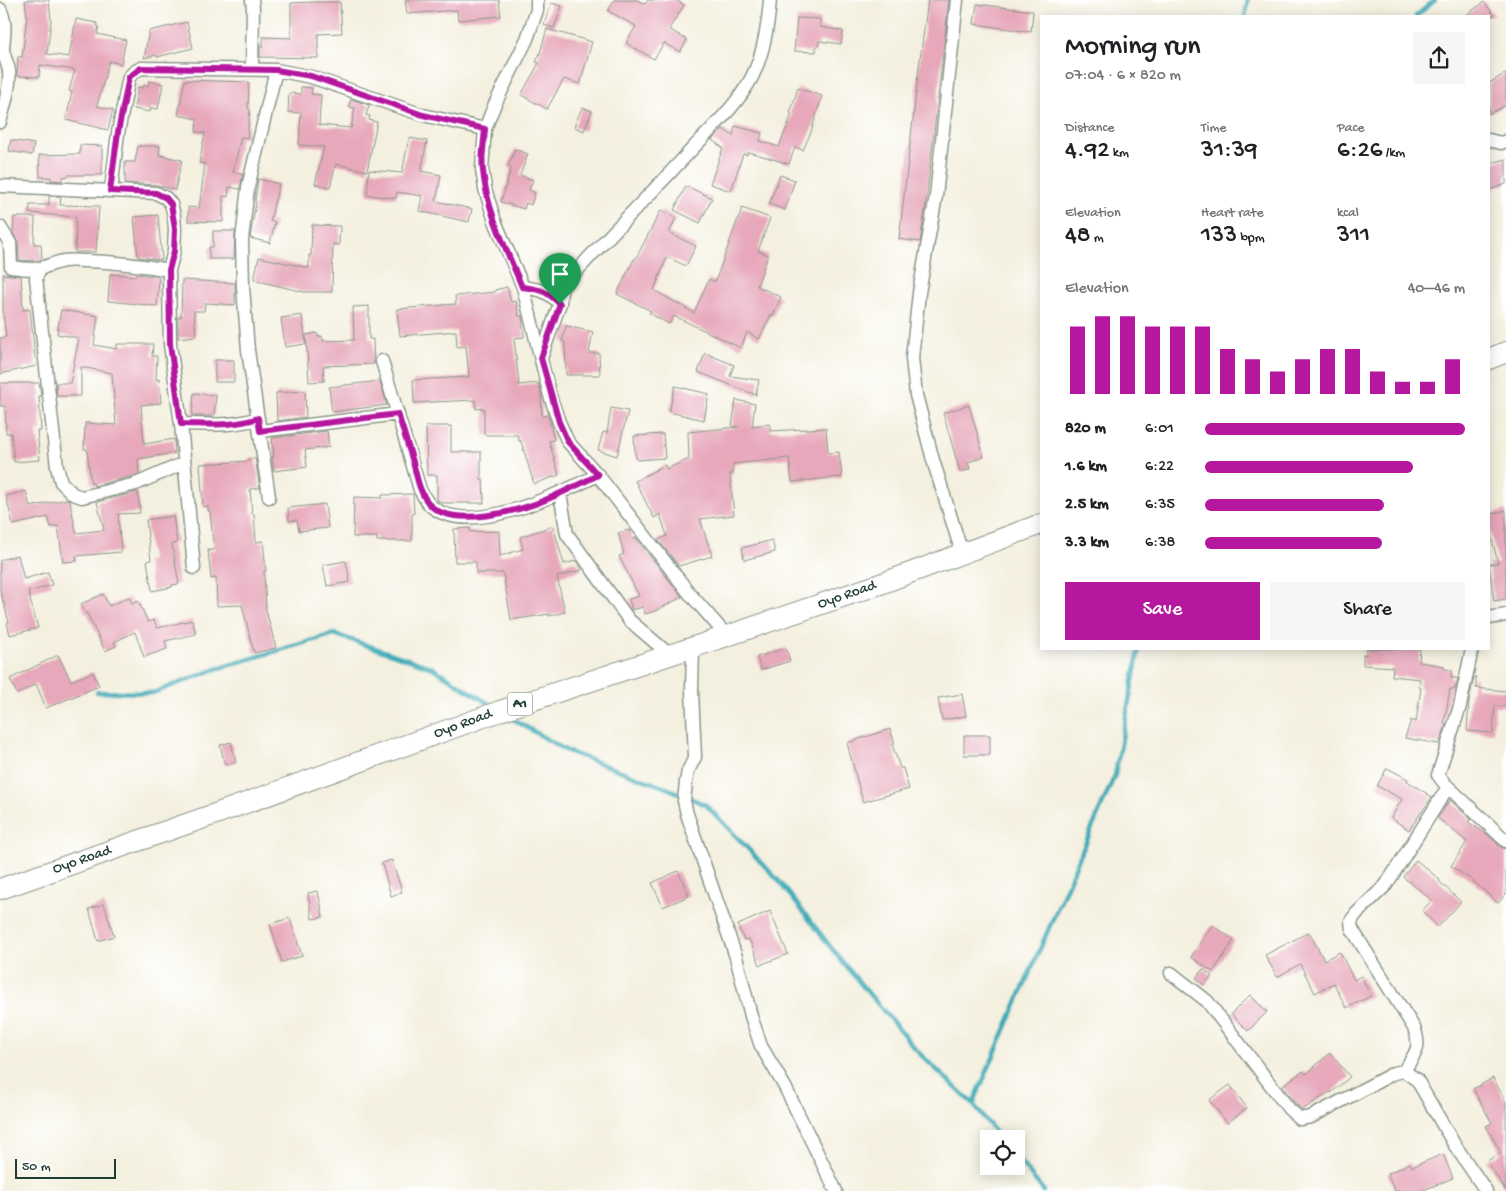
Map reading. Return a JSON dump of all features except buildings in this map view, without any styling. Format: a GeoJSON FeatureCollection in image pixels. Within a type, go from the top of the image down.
{"type":"FeatureCollection","features":[{"type":"Feature","properties":{"kind":"highway"},"geometry":{"type":"LineString","coordinates":[[1490,358],[1506,352]]}},
{"type":"Feature","properties":{"kind":"highway","name":"Oyo Road"},"geometry":{"type":"LineString","coordinates":[[0,889],[221,812],[500,711],[728,636],[884,582],[1040,524]]}},
{"type":"Feature","properties":{"kind":"street"},"geometry":{"type":"LineString","coordinates":[[252,0],[252,69]]}},
{"type":"Feature","properties":{"kind":"street"},"geometry":{"type":"LineString","coordinates":[[537,0],[536,10],[527,39],[494,106],[485,129],[482,169],[485,189],[495,221],[522,287],[556,413],[568,442],[598,475],[690,594],[728,636]]}},
{"type":"Feature","properties":{"kind":"street"},"geometry":{"type":"LineString","coordinates":[[541,358],[560,304],[563,286],[731,107],[751,78],[761,56],[768,25],[770,0]]}},
{"type":"Feature","properties":{"kind":"street"},"geometry":{"type":"LineString","coordinates":[[957,0],[936,196],[919,294],[912,358],[916,394],[933,460],[962,553]]}},
{"type":"Feature","properties":{"kind":"street"},"geometry":{"type":"LineString","coordinates":[[0,9],[5,21],[3,49],[10,72],[0,122]]}},
{"type":"Feature","properties":{"kind":"street"},"geometry":{"type":"LineString","coordinates":[[110,191],[118,132],[129,77],[141,68],[276,70],[311,76],[423,115],[485,129]]}},
{"type":"Feature","properties":{"kind":"street"},"geometry":{"type":"LineString","coordinates":[[269,497],[248,350],[242,240],[248,187],[276,70]]}},
{"type":"Feature","properties":{"kind":"street"},"geometry":{"type":"LineString","coordinates":[[1490,140],[1501,143],[1506,141]]}},
{"type":"Feature","properties":{"kind":"street"},"geometry":{"type":"LineString","coordinates":[[0,186],[156,193],[166,198],[171,204],[174,215],[175,236],[174,251],[169,270],[170,344],[181,424],[194,568]]}},
{"type":"Feature","properties":{"kind":"street"},"geometry":{"type":"LineString","coordinates":[[0,227],[10,243],[11,267],[40,269],[47,265],[65,261],[106,261],[140,264],[169,270]]}},
{"type":"Feature","properties":{"kind":"street"},"geometry":{"type":"LineString","coordinates":[[40,269],[36,278],[60,482],[73,494],[82,497],[136,484],[184,464]]}},
{"type":"Feature","properties":{"kind":"street"},"geometry":{"type":"LineString","coordinates":[[522,287],[549,293],[560,304]]}},
{"type":"Feature","properties":{"kind":"street"},"geometry":{"type":"LineString","coordinates":[[382,361],[420,490],[430,506],[446,515],[484,516],[518,509],[560,493],[598,475]]}},
{"type":"Feature","properties":{"kind":"street"},"geometry":{"type":"LineString","coordinates":[[181,424],[247,422],[259,424],[398,414]]}},
{"type":"Feature","properties":{"kind":"street"},"geometry":{"type":"LineString","coordinates":[[560,493],[567,534],[629,620],[670,655]]}},
{"type":"Feature","properties":{"kind":"street"},"geometry":{"type":"LineString","coordinates":[[1490,618],[1506,615]]}},
{"type":"Feature","properties":{"kind":"street"},"geometry":{"type":"LineString","coordinates":[[693,647],[692,690],[695,757],[688,771],[686,782],[684,801],[687,814],[736,957],[751,1016],[761,1046],[794,1104],[836,1191]]}},
{"type":"Feature","properties":{"kind":"street"},"geometry":{"type":"LineString","coordinates":[[1472,650],[1460,706],[1438,775],[1448,787],[1506,841]]}},
{"type":"Feature","properties":{"kind":"street"},"geometry":{"type":"LineString","coordinates":[[1404,1071],[1417,1050],[1418,1039],[1414,1028],[1352,929],[1351,921],[1386,885],[1448,787]]}},
{"type":"Feature","properties":{"kind":"street"},"geometry":{"type":"LineString","coordinates":[[1171,973],[1207,1002],[1289,1109],[1300,1119],[1311,1117],[1394,1073],[1404,1071],[1417,1080],[1454,1144],[1486,1191]]}},
{"type":"Feature","properties":{"kind":"waterway"},"geometry":{"type":"LineString","coordinates":[[1245,15],[1248,0]]}},
{"type":"Feature","properties":{"kind":"waterway"},"geometry":{"type":"LineString","coordinates":[[1417,15],[1435,0]]}},
{"type":"Feature","properties":{"kind":"waterway"},"geometry":{"type":"LineString","coordinates":[[97,692],[153,693],[216,669],[334,634],[433,668],[494,707]]}},
{"type":"Feature","properties":{"kind":"waterway"},"geometry":{"type":"LineString","coordinates":[[973,1104],[1115,775],[1139,650]]}},
{"type":"Feature","properties":{"kind":"waterway"},"geometry":{"type":"LineString","coordinates":[[506,715],[567,751],[669,789],[706,805],[779,881],[844,964],[919,1053],[973,1104],[994,1130]]}},
{"type":"Feature","properties":{"kind":"waterway"},"geometry":{"type":"LineString","coordinates":[[1025,1168],[1044,1191]]}},
{"type":"Feature","properties":{"kind":"route"},"geometry":{"type":"LineString","coordinates":[[141,68],[276,70],[311,76],[358,94],[423,115],[485,129],[482,169],[485,189],[495,221],[522,287],[549,293],[560,304],[541,358],[550,396],[568,442],[598,475],[549,498],[518,509],[484,516],[465,517],[446,515],[430,506],[420,490],[398,414],[260,431],[258,418],[247,422],[228,424],[181,424],[170,344],[169,270],[174,251],[175,229],[171,204],[166,198],[156,193],[110,191],[118,132],[129,77],[141,68]]}}]}
